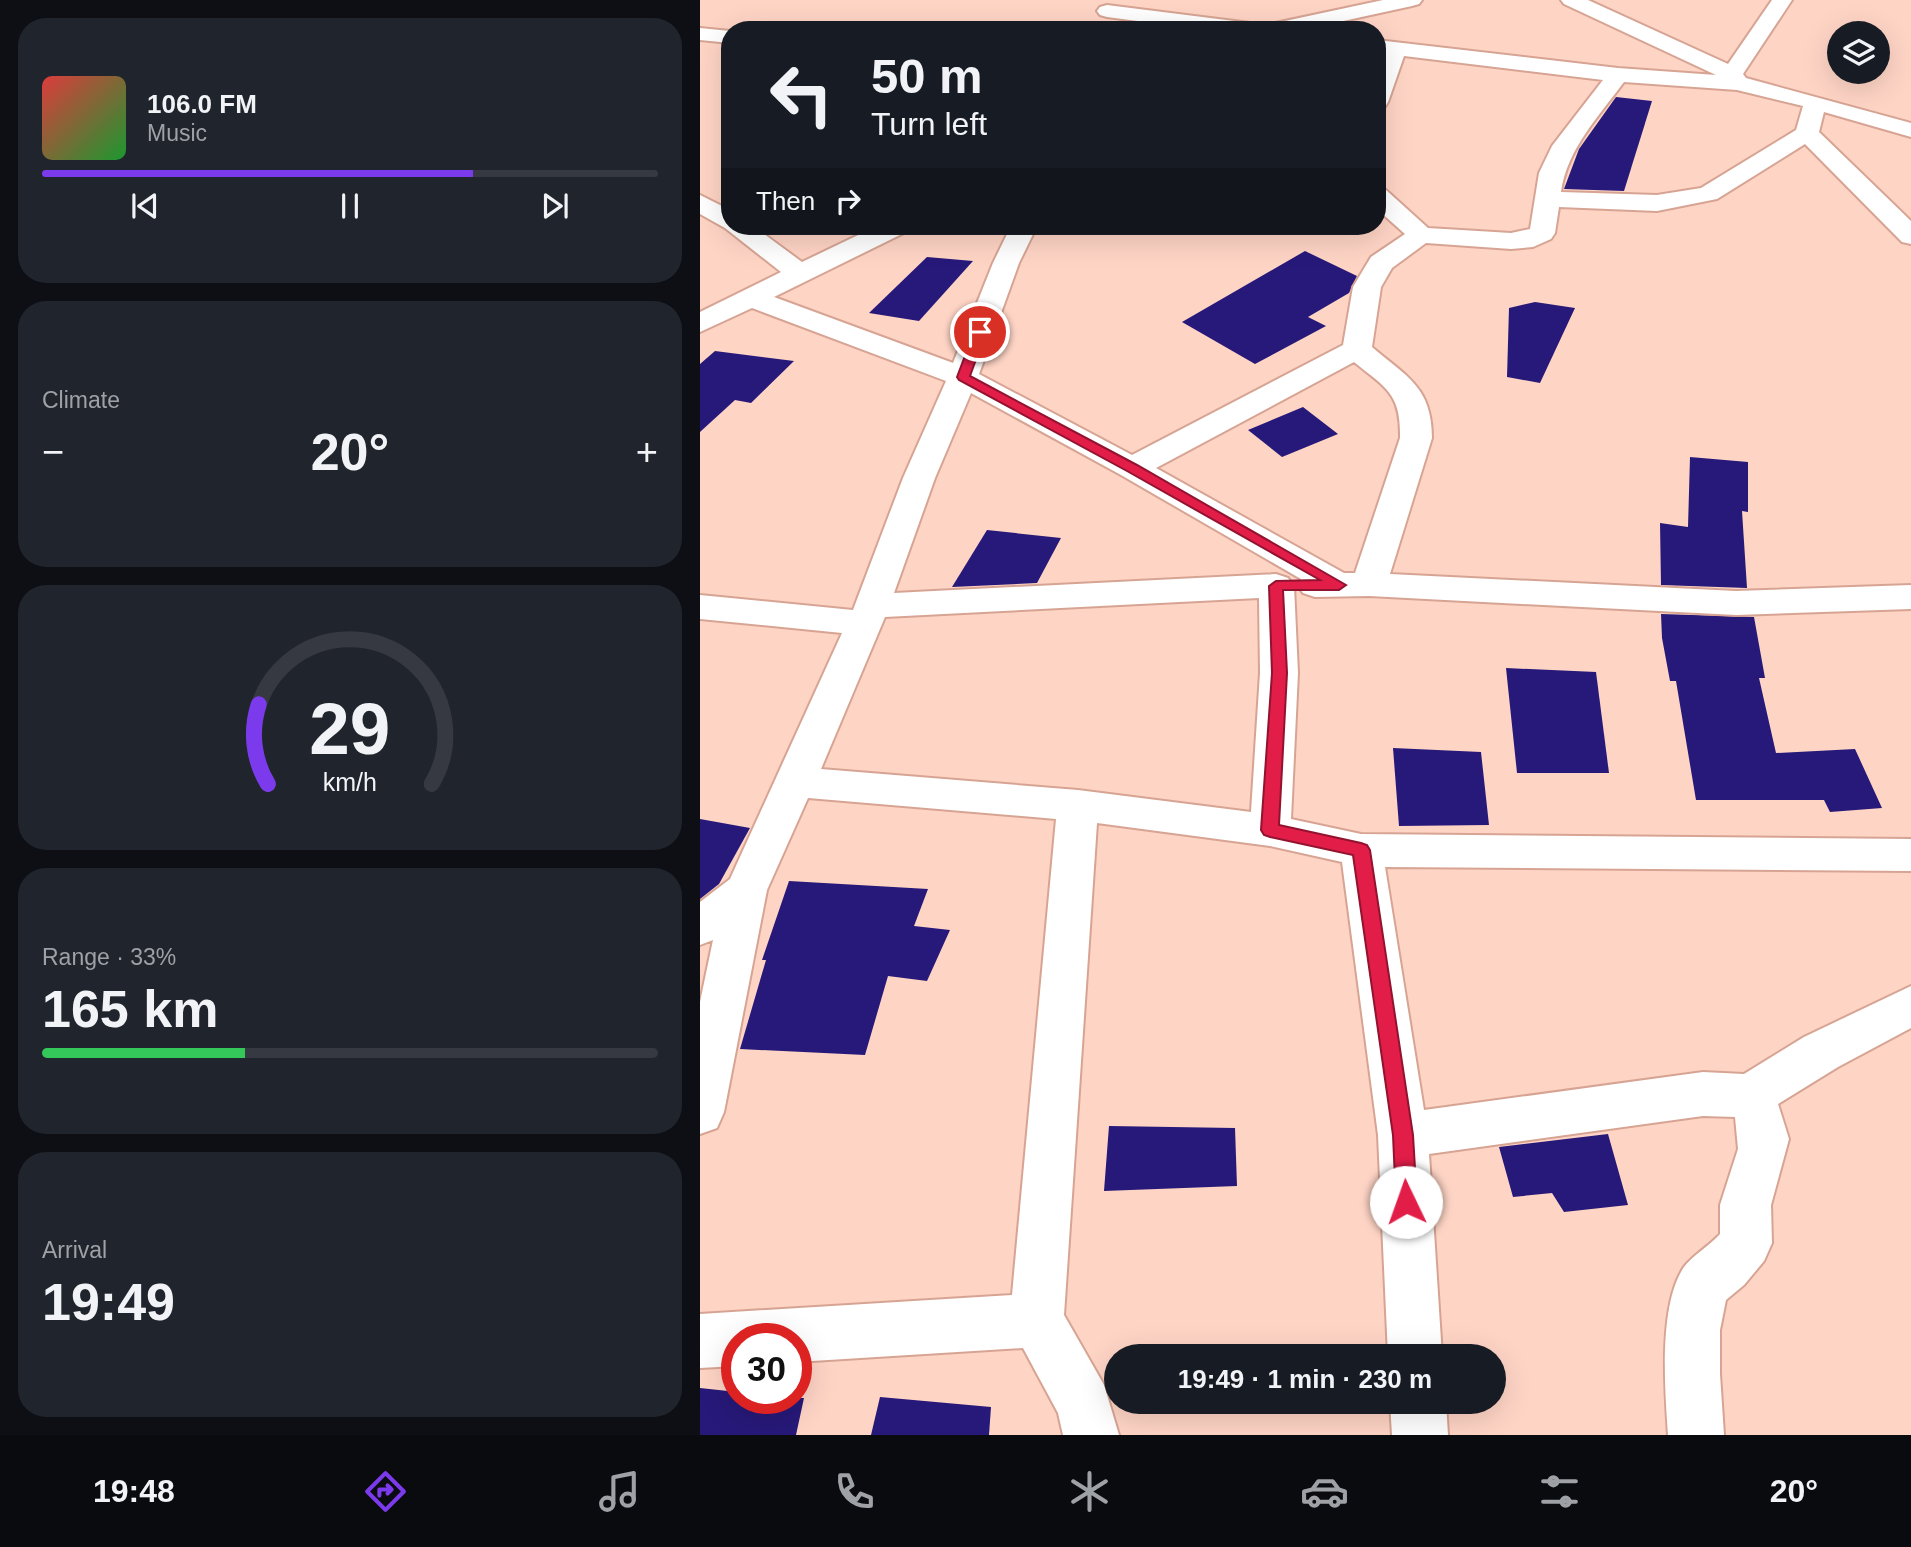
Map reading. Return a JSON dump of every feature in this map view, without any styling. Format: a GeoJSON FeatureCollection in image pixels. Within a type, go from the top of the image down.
{"type":"FeatureCollection","features":[{"type":"Feature","properties":{"kind":"street"},"geometry":{"type":"LineString","coordinates":[[1314,21],[1412,0]]}},
{"type":"Feature","properties":{"kind":"street"},"geometry":{"type":"LineString","coordinates":[[1571,0],[1735,79],[1911,130]]}},
{"type":"Feature","properties":{"kind":"street"},"geometry":{"type":"LineString","coordinates":[[1735,79],[1782,0]]}},
{"type":"Feature","properties":{"kind":"street"},"geometry":{"type":"LineString","coordinates":[[1107,14],[1174,21]]}},
{"type":"Feature","properties":{"kind":"street"},"geometry":{"type":"LineString","coordinates":[[700,34],[721,36]]}},
{"type":"Feature","properties":{"kind":"street"},"geometry":{"type":"LineString","coordinates":[[1387,47],[1618,75],[1735,79]]}},
{"type":"Feature","properties":{"kind":"street"},"geometry":{"type":"LineString","coordinates":[[1357,349],[1367,287],[1381,262],[1421,235],[1524,241],[1542,233],[1551,173],[1564,146],[1618,75]]}},
{"type":"Feature","properties":{"kind":"street"},"geometry":{"type":"LineString","coordinates":[[1546,200],[1657,202],[1708,194],[1807,133],[1815,102]]}},
{"type":"Feature","properties":{"kind":"street"},"geometry":{"type":"LineString","coordinates":[[1807,133],[1911,236]]}},
{"type":"Feature","properties":{"kind":"street"},"geometry":{"type":"LineString","coordinates":[[700,203],[721,216]]}},
{"type":"Feature","properties":{"kind":"street"},"geometry":{"type":"LineString","coordinates":[[1386,203],[1421,235]]}},
{"type":"Feature","properties":{"kind":"street"},"geometry":{"type":"LineString","coordinates":[[749,235],[802,275]]}},
{"type":"Feature","properties":{"kind":"street"},"geometry":{"type":"LineString","coordinates":[[700,323],[880,235]]}},
{"type":"Feature","properties":{"kind":"street"},"geometry":{"type":"LineString","coordinates":[[700,1112],[746,890],[868,615],[919,478],[1020,235]]}},
{"type":"Feature","properties":{"kind":"street"},"geometry":{"type":"LineString","coordinates":[[753,299],[963,377],[1354,585]]}},
{"type":"Feature","properties":{"kind":"street"},"geometry":{"type":"LineString","coordinates":[[1132,468],[1357,349]]}},
{"type":"Feature","properties":{"kind":"street"},"geometry":{"type":"LineString","coordinates":[[1354,585],[1416,438],[1413,404],[1402,389],[1357,349]]}},
{"type":"Feature","properties":{"kind":"street"},"geometry":{"type":"LineString","coordinates":[[700,607],[868,615],[1276,586],[1354,585],[1736,603],[1911,597]]}},
{"type":"Feature","properties":{"kind":"street"},"geometry":{"type":"LineString","coordinates":[[1270,830],[1279,673],[1276,586]]}},
{"type":"Feature","properties":{"kind":"street"},"geometry":{"type":"LineString","coordinates":[[795,782],[1078,805],[1270,830],[1361,850],[1911,855]]}},
{"type":"Feature","properties":{"kind":"street"},"geometry":{"type":"LineString","coordinates":[[1078,805],[1037,1320],[1084,1405],[1091,1435]]}},
{"type":"Feature","properties":{"kind":"street"},"geometry":{"type":"LineString","coordinates":[[1361,850],[1403,1135],[1414,1344]]}},
{"type":"Feature","properties":{"kind":"street"},"geometry":{"type":"LineString","coordinates":[[700,927],[746,890]]}},
{"type":"Feature","properties":{"kind":"street"},"geometry":{"type":"LineString","coordinates":[[1403,1135],[1703,1094],[1750,1096],[1821,1052],[1911,1006]]}},
{"type":"Feature","properties":{"kind":"street"},"geometry":{"type":"LineString","coordinates":[[1696,1435],[1692,1374],[1693,1330],[1703,1285],[1725,1267],[1745,1243],[1746,1202],[1765,1142],[1763,1123],[1750,1096]]}},
{"type":"Feature","properties":{"kind":"street"},"geometry":{"type":"LineString","coordinates":[[812,1334],[1037,1320]]}},
{"type":"Feature","properties":{"kind":"street"},"geometry":{"type":"LineString","coordinates":[[700,1341],[721,1340]]}},
{"type":"Feature","properties":{"kind":"street"},"geometry":{"type":"LineString","coordinates":[[1419,1414],[1420,1435]]}},
{"type":"Feature","properties":{"kind":"building"},"geometry":{"type":"Polygon","coordinates":[[[1616,97],[1652,101],[1624,191],[1564,189],[1579,149],[1616,97]]]}},
{"type":"Feature","properties":{"kind":"building"},"geometry":{"type":"Polygon","coordinates":[[[1305,251],[1357,276],[1349,293],[1308,317],[1326,326],[1255,364],[1182,322],[1305,251]]]}},
{"type":"Feature","properties":{"kind":"building"},"geometry":{"type":"Polygon","coordinates":[[[927,257],[973,261],[919,321],[869,313],[927,257]]]}},
{"type":"Feature","properties":{"kind":"building"},"geometry":{"type":"Polygon","coordinates":[[[1535,302],[1575,308],[1540,383],[1507,377],[1509,308],[1535,302]]]}},
{"type":"Feature","properties":{"kind":"building"},"geometry":{"type":"Polygon","coordinates":[[[715,351],[794,361],[751,403],[735,400],[700,432],[700,364],[715,351]]]}},
{"type":"Feature","properties":{"kind":"building"},"geometry":{"type":"Polygon","coordinates":[[[1303,407],[1338,434],[1282,457],[1248,430],[1303,407]]]}},
{"type":"Feature","properties":{"kind":"building"},"geometry":{"type":"Polygon","coordinates":[[[1690,457],[1748,462],[1748,512],[1742,511],[1747,588],[1661,585],[1660,523],[1688,527],[1690,457]]]}},
{"type":"Feature","properties":{"kind":"building"},"geometry":{"type":"Polygon","coordinates":[[[987,530],[1061,538],[1037,583],[952,587],[987,530]]]}},
{"type":"Feature","properties":{"kind":"building"},"geometry":{"type":"Polygon","coordinates":[[[1661,614],[1754,617],[1765,678],[1759,678],[1776,753],[1855,749],[1882,808],[1830,812],[1824,800],[1696,800],[1676,681],[1670,681],[1662,638],[1661,614]]]}},
{"type":"Feature","properties":{"kind":"building"},"geometry":{"type":"Polygon","coordinates":[[[1506,668],[1596,672],[1609,773],[1517,773],[1506,668]]]}},
{"type":"Feature","properties":{"kind":"building"},"geometry":{"type":"Polygon","coordinates":[[[1393,748],[1481,752],[1489,825],[1399,826],[1393,748]]]}},
{"type":"Feature","properties":{"kind":"building"},"geometry":{"type":"Polygon","coordinates":[[[700,819],[750,828],[719,884],[700,899],[700,819]]]}},
{"type":"Feature","properties":{"kind":"building"},"geometry":{"type":"Polygon","coordinates":[[[789,881],[928,889],[914,926],[950,930],[927,981],[888,976],[865,1055],[740,1049],[766,960],[762,960],[789,881]]]}},
{"type":"Feature","properties":{"kind":"building"},"geometry":{"type":"Polygon","coordinates":[[[1109,1126],[1235,1128],[1237,1186],[1104,1191],[1109,1126]]]}},
{"type":"Feature","properties":{"kind":"building"},"geometry":{"type":"Polygon","coordinates":[[[1608,1134],[1628,1205],[1564,1212],[1552,1193],[1513,1197],[1499,1147],[1608,1134]]]}},
{"type":"Feature","properties":{"kind":"building"},"geometry":{"type":"Polygon","coordinates":[[[700,1388],[721,1390],[721,1414],[801,1414],[796,1435],[700,1435],[700,1388]]]}},
{"type":"Feature","properties":{"kind":"building"},"geometry":{"type":"Polygon","coordinates":[[[880,1397],[991,1407],[989,1435],[871,1435],[880,1397]]]}},
{"type":"Feature","properties":{"kind":"route"},"geometry":{"type":"LineString","coordinates":[[980,332],[963,377],[1132,468],[1339,585],[1276,586],[1279,673],[1270,830],[1361,850],[1403,1135],[1406,1202]]}}]}
